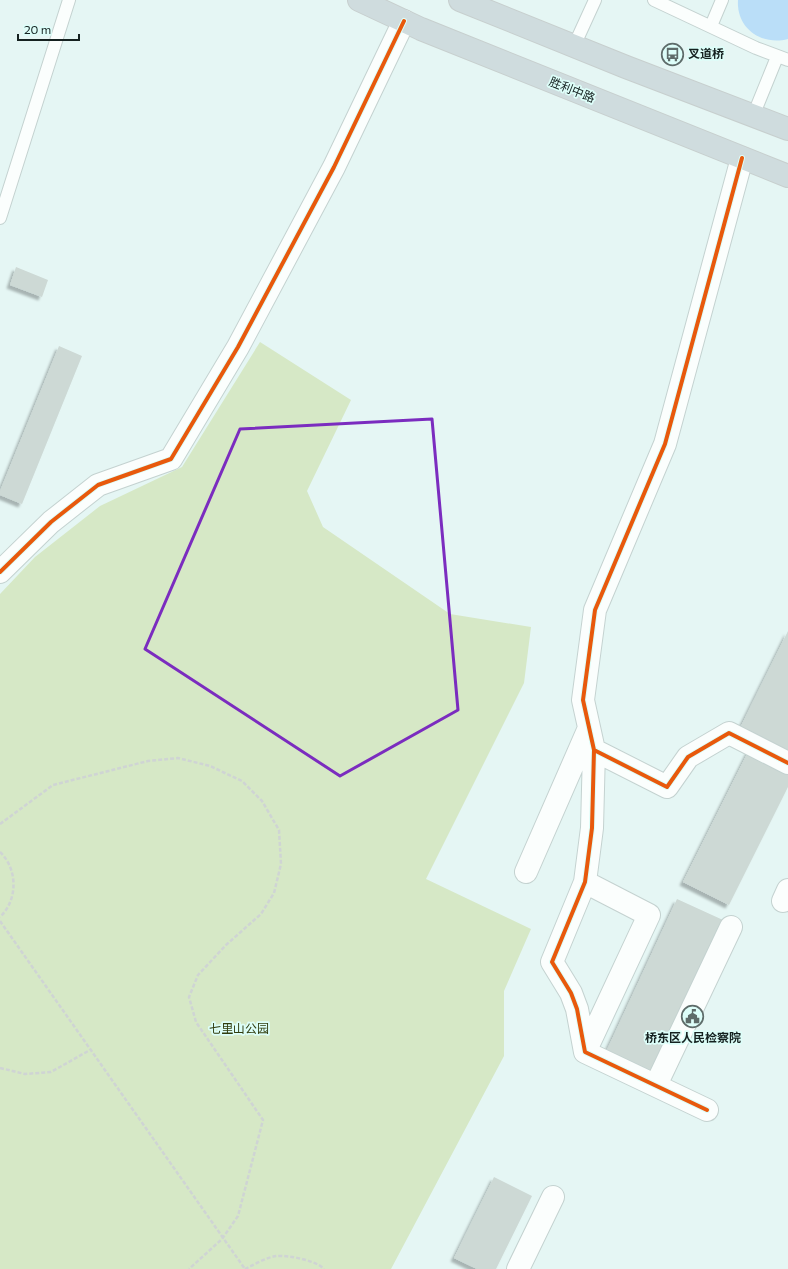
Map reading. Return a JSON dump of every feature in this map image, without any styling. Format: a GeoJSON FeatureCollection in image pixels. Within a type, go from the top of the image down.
{"type":"FeatureCollection","features":[{"type":"Feature","properties":{"kind":"highway","name":"胜利中路"},"geometry":{"type":"LineString","coordinates":[[359,0],[404,21],[788,176]]}},
{"type":"Feature","properties":{"kind":"highway"},"geometry":{"type":"LineString","coordinates":[[460,0],[788,129]]}},
{"type":"Feature","properties":{"kind":"street"},"geometry":{"type":"LineString","coordinates":[[0,572],[51,522],[98,485],[171,459],[238,347],[323,188],[404,21]]}},
{"type":"Feature","properties":{"kind":"street"},"geometry":{"type":"LineString","coordinates":[[585,1052],[577,1009],[571,993],[552,962],[585,882],[592,828],[594,750],[583,700],[595,610],[665,444],[742,158]]}},
{"type":"Feature","properties":{"kind":"street"},"geometry":{"type":"LineString","coordinates":[[526,872],[589,728]]}},
{"type":"Feature","properties":{"kind":"street"},"geometry":{"type":"LineString","coordinates":[[594,750],[667,787],[688,757],[729,733],[788,763]]}},
{"type":"Feature","properties":{"kind":"street"},"geometry":{"type":"LineString","coordinates":[[585,882],[649,915],[585,1052]]}},
{"type":"Feature","properties":{"kind":"street"},"geometry":{"type":"LineString","coordinates":[[656,1085],[731,927]]}},
{"type":"Feature","properties":{"kind":"street"},"geometry":{"type":"LineString","coordinates":[[585,1052],[707,1110]]}},
{"type":"Feature","properties":{"kind":"street"},"geometry":{"type":"LineString","coordinates":[[518,1269],[553,1197]]}},
{"type":"Feature","properties":{"kind":"lane"},"geometry":{"type":"LineString","coordinates":[[0,218],[69,0]]}},
{"type":"Feature","properties":{"kind":"lane"},"geometry":{"type":"LineString","coordinates":[[574,46],[595,0]]}},
{"type":"Feature","properties":{"kind":"lane"},"geometry":{"type":"LineString","coordinates":[[654,0],[783,59],[753,116]]}},
{"type":"Feature","properties":{"kind":"lane"},"geometry":{"type":"LineString","coordinates":[[711,26],[722,0]]}},
{"type":"Feature","properties":{"kind":"path"},"geometry":{"type":"LineString","coordinates":[[0,824],[53,784],[148,761],[178,758],[210,766],[242,781],[262,801],[279,830],[280,864],[274,893],[261,914],[226,945],[198,975],[189,997],[196,1022],[263,1120],[238,1216],[222,1239],[189,1269]]}},
{"type":"Feature","properties":{"kind":"path"},"geometry":{"type":"LineString","coordinates":[[0,852],[11,868],[14,883],[12,898],[5,912],[0,916]]}},
{"type":"Feature","properties":{"kind":"path"},"geometry":{"type":"LineString","coordinates":[[0,921],[222,1239],[245,1269],[258,1262],[277,1256],[309,1262],[324,1269]]}},
{"type":"Feature","properties":{"kind":"path"},"geometry":{"type":"LineString","coordinates":[[0,1068],[25,1074],[50,1072],[90,1050]]}},
{"type":"Feature","properties":{"kind":"highlighted area"},"geometry":{"type":"Polygon","coordinates":[[[432,419],[458,710],[340,776],[145,649],[240,429],[432,419]]]}},
{"type":"Feature","properties":{"kind":"green space","name":"七里山公园"},"geometry":{"type":"Polygon","coordinates":[[[260,342],[351,400],[307,491],[323,527],[450,614],[531,627],[524,683],[426,879],[531,929],[504,991],[504,1056],[391,1269],[0,1269],[0,594],[35,557],[100,506],[182,467],[260,342]]]}},
{"type":"Feature","properties":{"kind":"water"},"geometry":{"type":"Polygon","coordinates":[[[738,0],[788,0],[788,39],[778,41],[769,40],[752,33],[741,19],[738,0]]]}},
{"type":"Feature","properties":{"kind":"building"},"geometry":{"type":"Polygon","coordinates":[[[16,267],[48,280],[42,297],[10,285],[16,267]]]}},
{"type":"Feature","properties":{"kind":"building"},"geometry":{"type":"Polygon","coordinates":[[[59,346],[82,356],[22,504],[0,495],[0,491],[59,346]]]}},
{"type":"Feature","properties":{"kind":"building"},"geometry":{"type":"Polygon","coordinates":[[[788,631],[788,752],[740,728],[788,631]]]}},
{"type":"Feature","properties":{"kind":"building"},"geometry":{"type":"Polygon","coordinates":[[[749,750],[788,769],[788,787],[729,905],[683,882],[749,750]]]}},
{"type":"Feature","properties":{"kind":"building"},"geometry":{"type":"Polygon","coordinates":[[[677,899],[723,920],[652,1074],[606,1052],[677,899]]]}},
{"type":"Feature","properties":{"kind":"building"},"geometry":{"type":"Polygon","coordinates":[[[494,1177],[532,1196],[496,1269],[477,1269],[454,1258],[494,1177]]]}},
{"type":"Feature","properties":{"kind":"cycle path"},"geometry":{"type":"LineString","coordinates":[[0,572],[51,522],[98,485],[171,459],[238,347],[334,167],[404,21]]}},
{"type":"Feature","properties":{"kind":"cycle path"},"geometry":{"type":"LineString","coordinates":[[742,158],[665,444],[595,610],[583,700],[594,750],[667,787],[688,757],[729,733],[788,763]]}},
{"type":"Feature","properties":{"kind":"cycle path"},"geometry":{"type":"LineString","coordinates":[[594,750],[592,828],[585,882],[552,962],[571,993],[577,1009],[585,1052],[707,1110]]}},
{"type":"Feature","properties":{"kind":"place","name":"叉道桥"},"geometry":{"type":"Point","coordinates":[673,54]}},
{"type":"Feature","properties":{"kind":"place","name":"桥东区人民检察院"},"geometry":{"type":"Point","coordinates":[693,1017]}}]}
